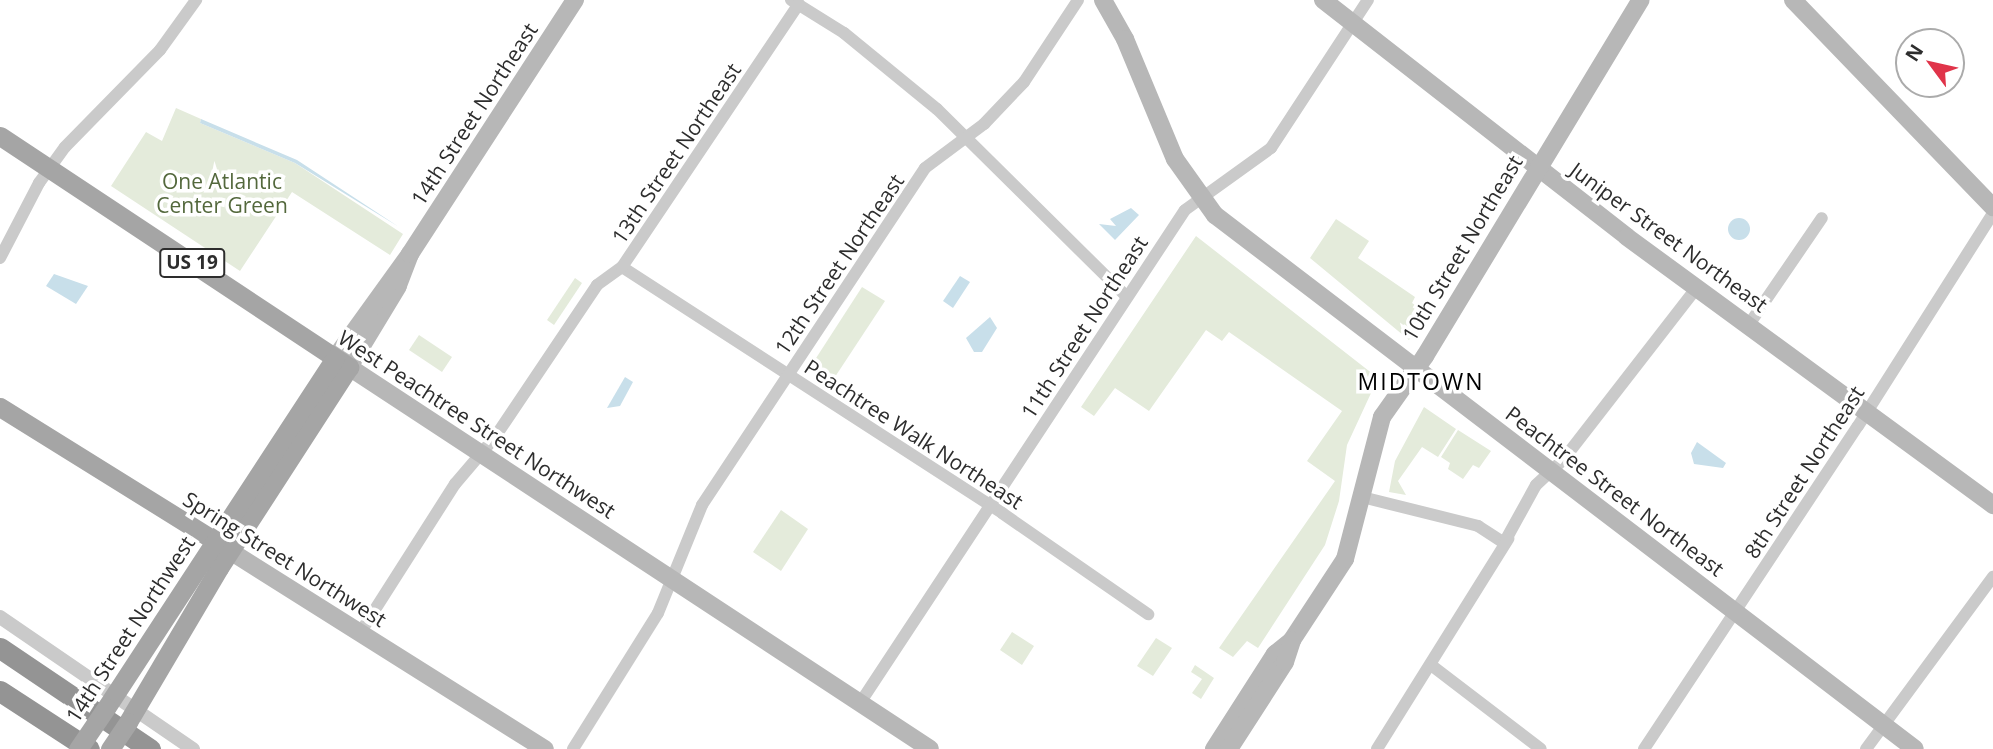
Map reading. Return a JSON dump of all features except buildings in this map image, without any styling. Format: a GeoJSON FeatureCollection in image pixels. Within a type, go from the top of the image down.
{"type":"FeatureCollection","features":[{"type":"Feature","properties":{"kind":"highway"},"geometry":{"type":"LineString","coordinates":[[0,648],[150,749]]}},
{"type":"Feature","properties":{"kind":"highway"},"geometry":{"type":"LineString","coordinates":[[0,691],[89,749]]}},
{"type":"Feature","properties":{"kind":"highway"},"geometry":{"type":"LineString","coordinates":[[0,704],[32,712]]}},
{"type":"Feature","properties":{"kind":"main road","name":"14th Street Northeast"},"geometry":{"type":"LineString","coordinates":[[342,362],[575,0]]}},
{"type":"Feature","properties":{"kind":"main road","name":"Peachtree Street Northeast"},"geometry":{"type":"LineString","coordinates":[[1103,0],[1125,38],[1164,137],[1214,215],[1415,369],[1548,477],[1736,611],[1915,749]]}},
{"type":"Feature","properties":{"kind":"main road","name":"Juniper Street Northeast"},"geometry":{"type":"LineString","coordinates":[[1323,0],[1536,169],[1868,409],[1993,505]]}},
{"type":"Feature","properties":{"kind":"main road","name":"10th Street Northeast"},"geometry":{"type":"LineString","coordinates":[[1229,749],[1285,662],[1292,640],[1345,559],[1377,428],[1641,0]]}},
{"type":"Feature","properties":{"kind":"main road"},"geometry":{"type":"LineString","coordinates":[[1793,0],[1993,207]]}},
{"type":"Feature","properties":{"kind":"main road","name":"West Peachtree Street Northwest"},"geometry":{"type":"LineString","coordinates":[[0,136],[930,749]]}},
{"type":"Feature","properties":{"kind":"main road","name":"14th Street Northwest"},"geometry":{"type":"LineString","coordinates":[[78,749],[222,546],[342,362]]}},
{"type":"Feature","properties":{"kind":"main road","name":"Spring Street Northwest"},"geometry":{"type":"LineString","coordinates":[[0,407],[545,749]]}},
{"type":"Feature","properties":{"kind":"main road","name":"14th Street Northwest"},"geometry":{"type":"LineString","coordinates":[[110,749],[133,716],[222,546]]}},
{"type":"Feature","properties":{"kind":"main road","name":"10th Street Northeast"},"geometry":{"type":"LineString","coordinates":[[1214,749],[1275,654],[1292,640]]}},
{"type":"Feature","properties":{"kind":"street"},"geometry":{"type":"LineString","coordinates":[[0,258],[49,168],[81,127],[160,50],[196,0]]}},
{"type":"Feature","properties":{"kind":"street","name":"12th Street Northeast"},"geometry":{"type":"LineString","coordinates":[[573,749],[658,613],[702,505],[925,168],[967,137],[1024,82],[1078,0]]}},
{"type":"Feature","properties":{"kind":"street","name":"11th Street Northeast"},"geometry":{"type":"LineString","coordinates":[[860,703],[1185,210],[1271,148],[1368,0]]}},
{"type":"Feature","properties":{"kind":"street"},"geometry":{"type":"LineString","coordinates":[[795,2],[844,33],[967,137],[1126,296]]}},
{"type":"Feature","properties":{"kind":"street","name":"13th Street Northeast"},"geometry":{"type":"LineString","coordinates":[[359,633],[455,484],[481,454],[597,285],[622,267],[795,2]]}},
{"type":"Feature","properties":{"kind":"street","name":"8th Street Northeast"},"geometry":{"type":"LineString","coordinates":[[1644,749],[1868,409],[1993,213]]}},
{"type":"Feature","properties":{"kind":"street"},"geometry":{"type":"LineString","coordinates":[[1750,323],[1822,218]]}},
{"type":"Feature","properties":{"kind":"street","name":"Peachtree Walk Northeast"},"geometry":{"type":"LineString","coordinates":[[622,267],[990,505],[1147,614]]}},
{"type":"Feature","properties":{"kind":"street"},"geometry":{"type":"LineString","coordinates":[[1377,749],[1504,543],[1516,531],[1548,477],[1697,286]]}},
{"type":"Feature","properties":{"kind":"street"},"geometry":{"type":"LineString","coordinates":[[1362,498],[1478,526],[1504,543]]}},
{"type":"Feature","properties":{"kind":"street"},"geometry":{"type":"LineString","coordinates":[[1866,749],[1993,577]]}},
{"type":"Feature","properties":{"kind":"street"},"geometry":{"type":"LineString","coordinates":[[0,617],[133,716],[193,749]]}},
{"type":"Feature","properties":{"kind":"street"},"geometry":{"type":"LineString","coordinates":[[1431,665],[1541,749]]}},
{"type":"Feature","properties":{"kind":"green space","name":"One Atlantic Center Green"},"geometry":{"type":"Polygon","coordinates":[[[176,108],[201,119],[200,123],[295,163],[403,234],[390,255],[292,192],[240,271],[111,186],[146,132],[162,141],[176,108]]]}},
{"type":"Feature","properties":{"kind":"green space"},"geometry":{"type":"Polygon","coordinates":[[[1336,219],[1369,241],[1358,258],[1415,297],[1412,303],[1427,313],[1409,340],[1310,258],[1336,219]]]}},
{"type":"Feature","properties":{"kind":"green space"},"geometry":{"type":"Polygon","coordinates":[[[1196,236],[1378,378],[1347,445],[1339,501],[1325,545],[1258,648],[1247,641],[1233,657],[1219,648],[1335,481],[1307,461],[1342,411],[1229,332],[1222,341],[1206,330],[1149,411],[1115,388],[1094,416],[1081,407],[1196,236]]]}},
{"type":"Feature","properties":{"kind":"green space"},"geometry":{"type":"Polygon","coordinates":[[[575,278],[582,283],[554,325],[547,320],[575,278]]]}},
{"type":"Feature","properties":{"kind":"green space"},"geometry":{"type":"Polygon","coordinates":[[[862,287],[885,301],[831,383],[809,369],[862,287]]]}},
{"type":"Feature","properties":{"kind":"green space"},"geometry":{"type":"Polygon","coordinates":[[[419,335],[452,357],[442,372],[409,350],[419,335]]]}},
{"type":"Feature","properties":{"kind":"green space"},"geometry":{"type":"Polygon","coordinates":[[[1424,407],[1456,429],[1438,457],[1422,447],[1398,481],[1406,495],[1389,492],[1395,461],[1424,407]]]}},
{"type":"Feature","properties":{"kind":"green space"},"geometry":{"type":"Polygon","coordinates":[[[1458,430],[1491,451],[1479,468],[1473,465],[1463,479],[1448,469],[1450,463],[1441,457],[1458,430]]]}},
{"type":"Feature","properties":{"kind":"green space"},"geometry":{"type":"Polygon","coordinates":[[[781,510],[808,529],[781,571],[753,552],[781,510]]]}},
{"type":"Feature","properties":{"kind":"green space"},"geometry":{"type":"Polygon","coordinates":[[[1012,632],[1034,646],[1022,665],[1000,650],[1012,632]]]}},
{"type":"Feature","properties":{"kind":"green space"},"geometry":{"type":"Polygon","coordinates":[[[1156,638],[1172,648],[1153,676],[1137,666],[1156,638]]]}},
{"type":"Feature","properties":{"kind":"green space"},"geometry":{"type":"Polygon","coordinates":[[[1195,665],[1214,678],[1201,699],[1192,693],[1202,679],[1191,672],[1195,665]]]}},
{"type":"Feature","properties":{"kind":"water"},"geometry":{"type":"Polygon","coordinates":[[[201,119],[297,160],[399,227],[295,163],[200,123],[201,119]]]}},
{"type":"Feature","properties":{"kind":"water"},"geometry":{"type":"Polygon","coordinates":[[[1131,208],[1139,215],[1115,240],[1099,224],[1116,226],[1110,219],[1131,208]]]}},
{"type":"Feature","properties":{"kind":"water"},"geometry":{"type":"Polygon","coordinates":[[[1739,218],[1747,221],[1750,229],[1747,237],[1739,240],[1731,237],[1728,229],[1731,221],[1739,218]]]}},
{"type":"Feature","properties":{"kind":"water"},"geometry":{"type":"Polygon","coordinates":[[[54,274],[88,286],[76,304],[46,286],[54,274]]]}},
{"type":"Feature","properties":{"kind":"water"},"geometry":{"type":"Polygon","coordinates":[[[960,276],[970,282],[953,308],[943,301],[960,276]]]}},
{"type":"Feature","properties":{"kind":"water"},"geometry":{"type":"Polygon","coordinates":[[[990,317],[997,328],[982,352],[974,352],[966,338],[990,317]]]}},
{"type":"Feature","properties":{"kind":"water"},"geometry":{"type":"Polygon","coordinates":[[[625,377],[633,382],[620,406],[607,408],[625,377]]]}},
{"type":"Feature","properties":{"kind":"water"},"geometry":{"type":"Polygon","coordinates":[[[1697,442],[1726,463],[1723,468],[1694,464],[1691,453],[1697,442]]]}},
{"type":"Feature","properties":{"kind":"district","name":"MIDTOWN"},"geometry":{"type":"Point","coordinates":[1421,381]}}]}
